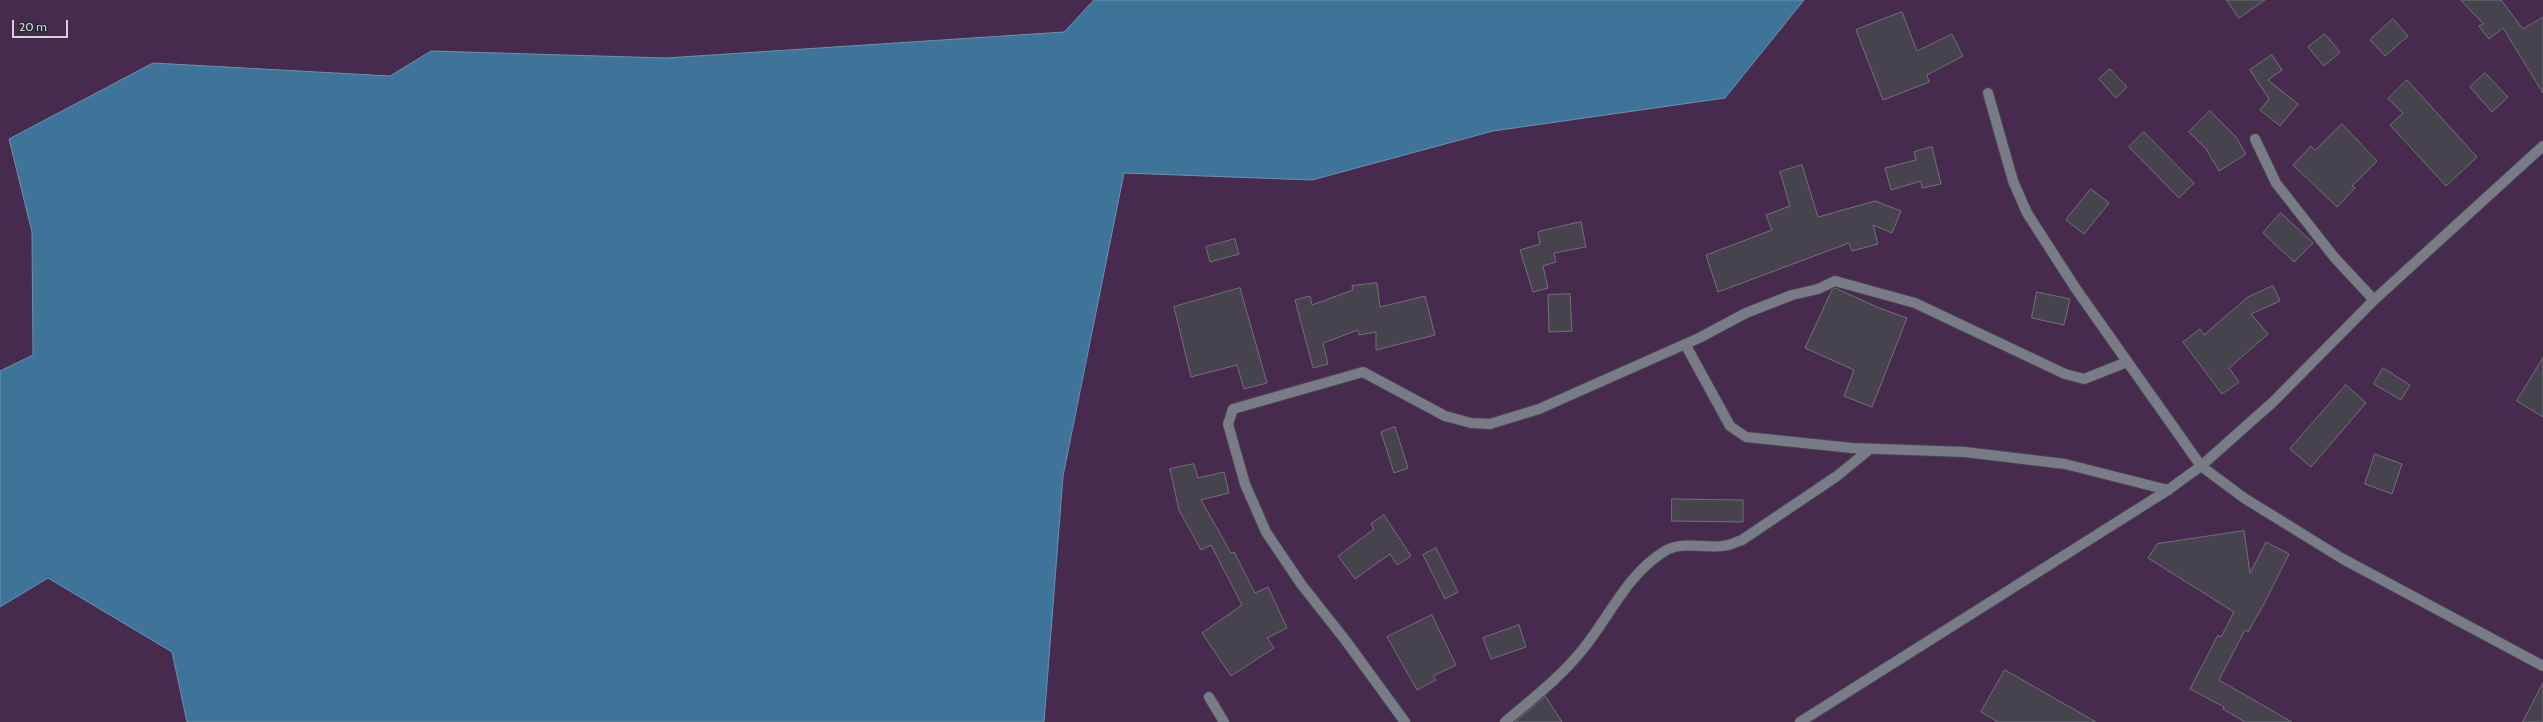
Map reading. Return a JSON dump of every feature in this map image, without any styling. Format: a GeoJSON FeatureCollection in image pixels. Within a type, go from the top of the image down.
{"type":"FeatureCollection","features":[{"type":"Feature","properties":{"kind":"street"},"geometry":{"type":"LineString","coordinates":[[1988,92],[2013,181],[2027,213],[2076,289],[2201,466],[2244,498],[2343,559],[2543,666]]}},
{"type":"Feature","properties":{"kind":"street"},"geometry":{"type":"LineString","coordinates":[[2255,140],[2276,184],[2334,257],[2374,300]]}},
{"type":"Feature","properties":{"kind":"street"},"geometry":{"type":"LineString","coordinates":[[1800,722],[2168,490],[2201,466],[2273,402],[2374,300],[2543,146]]}},
{"type":"Feature","properties":{"kind":"street"},"geometry":{"type":"LineString","coordinates":[[1404,722],[1346,641],[1301,584],[1266,532],[1243,476],[1228,424],[1232,409],[1363,372],[1445,416],[1470,423],[1490,424],[1539,409],[1686,344],[1746,313],[1792,295],[1818,289],[1835,281],[1916,303],[2065,374],[2084,379],[2127,362]]}},
{"type":"Feature","properties":{"kind":"street"},"geometry":{"type":"LineString","coordinates":[[1686,344],[1730,426],[1746,437],[1870,449],[1964,452],[2065,464],[2168,490]]}},
{"type":"Feature","properties":{"kind":"street"},"geometry":{"type":"LineString","coordinates":[[1505,722],[1570,665],[1584,648],[1618,597],[1642,570],[1666,550],[1688,546],[1728,546],[1742,540],[1837,476],[1870,449]]}},
{"type":"Feature","properties":{"kind":"street"},"geometry":{"type":"LineString","coordinates":[[1209,697],[1224,722]]}},
{"type":"Feature","properties":{"kind":"shaded area"},"geometry":{"type":"Polygon","coordinates":[[[0,0],[2543,0],[2543,722],[0,722],[0,0]]]}},
{"type":"Feature","properties":{"kind":"water"},"geometry":{"type":"Polygon","coordinates":[[[1094,0],[1804,0],[1725,98],[1493,131],[1312,180],[1124,173],[1063,476],[1044,722],[187,722],[172,652],[48,578],[0,607],[0,371],[33,355],[32,232],[9,139],[153,63],[390,76],[431,51],[666,58],[1064,32],[1094,0]]]}},
{"type":"Feature","properties":{"kind":"building"},"geometry":{"type":"Polygon","coordinates":[[[2227,0],[2265,0],[2239,18],[2227,0]]]}},
{"type":"Feature","properties":{"kind":"building"},"geometry":{"type":"Polygon","coordinates":[[[2461,0],[2501,0],[2523,29],[2543,17],[2543,93],[2503,28],[2489,39],[2479,26],[2483,24],[2461,0]]]}},
{"type":"Feature","properties":{"kind":"building"},"geometry":{"type":"Polygon","coordinates":[[[1902,12],[1917,51],[1952,34],[1963,56],[1927,75],[1929,82],[1883,100],[1856,30],[1902,12]]]}},
{"type":"Feature","properties":{"kind":"building"},"geometry":{"type":"Polygon","coordinates":[[[2393,19],[2408,36],[2385,56],[2370,40],[2393,19]]]}},
{"type":"Feature","properties":{"kind":"building"},"geometry":{"type":"Polygon","coordinates":[[[2325,34],[2340,52],[2324,66],[2308,47],[2325,34]]]}},
{"type":"Feature","properties":{"kind":"building"},"geometry":{"type":"Polygon","coordinates":[[[2272,55],[2282,70],[2268,80],[2298,104],[2280,126],[2260,110],[2269,99],[2250,70],[2272,55]]]}},
{"type":"Feature","properties":{"kind":"building"},"geometry":{"type":"Polygon","coordinates":[[[2110,69],[2127,87],[2116,98],[2099,79],[2110,69]]]}},
{"type":"Feature","properties":{"kind":"building"},"geometry":{"type":"Polygon","coordinates":[[[2485,73],[2508,97],[2492,112],[2470,87],[2485,73]]]}},
{"type":"Feature","properties":{"kind":"building"},"geometry":{"type":"Polygon","coordinates":[[[2407,80],[2477,157],[2446,186],[2390,125],[2403,113],[2388,99],[2407,80]]]}},
{"type":"Feature","properties":{"kind":"building"},"geometry":{"type":"Polygon","coordinates":[[[2210,111],[2236,137],[2246,154],[2219,171],[2206,149],[2189,132],[2210,111]]]}},
{"type":"Feature","properties":{"kind":"building"},"geometry":{"type":"Polygon","coordinates":[[[2342,124],[2377,161],[2352,186],[2355,188],[2337,207],[2293,165],[2311,146],[2315,150],[2342,124]]]}},
{"type":"Feature","properties":{"kind":"building"},"geometry":{"type":"Polygon","coordinates":[[[2144,132],[2194,183],[2179,198],[2129,147],[2144,132]]]}},
{"type":"Feature","properties":{"kind":"building"},"geometry":{"type":"Polygon","coordinates":[[[1932,147],[1941,184],[1922,188],[1921,181],[1891,190],[1885,168],[1916,160],[1914,152],[1932,147]]]}},
{"type":"Feature","properties":{"kind":"building"},"geometry":{"type":"Polygon","coordinates":[[[1802,165],[1818,217],[1875,201],[1901,211],[1892,233],[1873,225],[1878,244],[1852,251],[1849,243],[1718,292],[1706,255],[1772,230],[1766,215],[1790,206],[1780,172],[1802,165]]]}},
{"type":"Feature","properties":{"kind":"building"},"geometry":{"type":"Polygon","coordinates":[[[2091,189],[2109,203],[2084,234],[2066,220],[2091,189]]]}},
{"type":"Feature","properties":{"kind":"building"},"geometry":{"type":"Polygon","coordinates":[[[2281,213],[2313,243],[2294,262],[2263,233],[2281,213]]]}},
{"type":"Feature","properties":{"kind":"building"},"geometry":{"type":"Polygon","coordinates":[[[1581,222],[1586,247],[1554,253],[1556,262],[1543,266],[1548,288],[1533,292],[1520,250],[1540,244],[1538,232],[1581,222]]]}},
{"type":"Feature","properties":{"kind":"building"},"geometry":{"type":"Polygon","coordinates":[[[1235,239],[1239,254],[1210,262],[1206,247],[1235,239]]]}},
{"type":"Feature","properties":{"kind":"building"},"geometry":{"type":"Polygon","coordinates":[[[1377,283],[1380,307],[1425,296],[1435,335],[1376,350],[1376,332],[1359,335],[1358,330],[1323,343],[1328,364],[1313,368],[1295,300],[1310,296],[1312,305],[1353,290],[1352,286],[1377,283]]]}},
{"type":"Feature","properties":{"kind":"building"},"geometry":{"type":"Polygon","coordinates":[[[2273,286],[2280,301],[2251,314],[2268,334],[2229,368],[2239,382],[2222,394],[2183,342],[2200,329],[2204,335],[2248,297],[2273,286]]]}},
{"type":"Feature","properties":{"kind":"building"},"geometry":{"type":"Polygon","coordinates":[[[1240,288],[1267,383],[1244,389],[1237,365],[1191,377],[1174,307],[1240,288]]]}},
{"type":"Feature","properties":{"kind":"building"},"geometry":{"type":"Polygon","coordinates":[[[1835,288],[1879,308],[1907,318],[1872,407],[1844,396],[1854,370],[1805,348],[1832,290],[1835,288]]]}},
{"type":"Feature","properties":{"kind":"building"},"geometry":{"type":"Polygon","coordinates":[[[2037,292],[2070,299],[2064,325],[2032,318],[2037,292]]]}},
{"type":"Feature","properties":{"kind":"building"},"geometry":{"type":"Polygon","coordinates":[[[1570,294],[1572,331],[1549,332],[1548,295],[1570,294]]]}},
{"type":"Feature","properties":{"kind":"building"},"geometry":{"type":"Polygon","coordinates":[[[2543,358],[2543,417],[2517,401],[2543,358]]]}},
{"type":"Feature","properties":{"kind":"building"},"geometry":{"type":"Polygon","coordinates":[[[2383,368],[2410,385],[2401,400],[2374,384],[2383,368]]]}},
{"type":"Feature","properties":{"kind":"building"},"geometry":{"type":"Polygon","coordinates":[[[2346,385],[2366,403],[2311,467],[2290,449],[2346,385]]]}},
{"type":"Feature","properties":{"kind":"building"},"geometry":{"type":"Polygon","coordinates":[[[1395,427],[1408,468],[1394,473],[1381,432],[1395,427]]]}},
{"type":"Feature","properties":{"kind":"building"},"geometry":{"type":"Polygon","coordinates":[[[2375,454],[2402,464],[2392,494],[2365,484],[2375,454]]]}},
{"type":"Feature","properties":{"kind":"building"},"geometry":{"type":"Polygon","coordinates":[[[1194,464],[1198,478],[1224,472],[1229,493],[1201,500],[1231,553],[1234,552],[1255,593],[1268,587],[1287,628],[1267,638],[1274,648],[1231,676],[1202,633],[1242,605],[1211,545],[1201,550],[1179,510],[1170,469],[1194,464]]]}},
{"type":"Feature","properties":{"kind":"building"},"geometry":{"type":"Polygon","coordinates":[[[1672,499],[1743,500],[1743,522],[1672,521],[1672,499]]]}},
{"type":"Feature","properties":{"kind":"building"},"geometry":{"type":"Polygon","coordinates":[[[1384,515],[1411,556],[1397,565],[1390,554],[1355,579],[1338,556],[1374,529],[1371,524],[1384,515]]]}},
{"type":"Feature","properties":{"kind":"building"},"geometry":{"type":"Polygon","coordinates":[[[2244,531],[2250,573],[2266,542],[2289,554],[2265,602],[2248,632],[2245,630],[2219,680],[2292,722],[2245,722],[2223,709],[2224,707],[2190,689],[2218,635],[2221,637],[2234,612],[2148,558],[2157,544],[2244,531]]]}},
{"type":"Feature","properties":{"kind":"building"},"geometry":{"type":"Polygon","coordinates":[[[1436,548],[1458,592],[1445,599],[1423,555],[1436,548]]]}},
{"type":"Feature","properties":{"kind":"building"},"geometry":{"type":"Polygon","coordinates":[[[1432,615],[1456,665],[1433,676],[1436,680],[1417,690],[1387,637],[1432,615]]]}},
{"type":"Feature","properties":{"kind":"building"},"geometry":{"type":"Polygon","coordinates":[[[1519,625],[1526,647],[1491,659],[1483,638],[1519,625]]]}},
{"type":"Feature","properties":{"kind":"building"},"geometry":{"type":"Polygon","coordinates":[[[2005,670],[2096,722],[1998,722],[1981,712],[2005,670]]]}},
{"type":"Feature","properties":{"kind":"building"},"geometry":{"type":"Polygon","coordinates":[[[2543,683],[2543,722],[2523,722],[2543,683]]]}},
{"type":"Feature","properties":{"kind":"building"},"geometry":{"type":"Polygon","coordinates":[[[1546,697],[1562,722],[1515,722],[1540,701],[1546,697]]]}}]}
